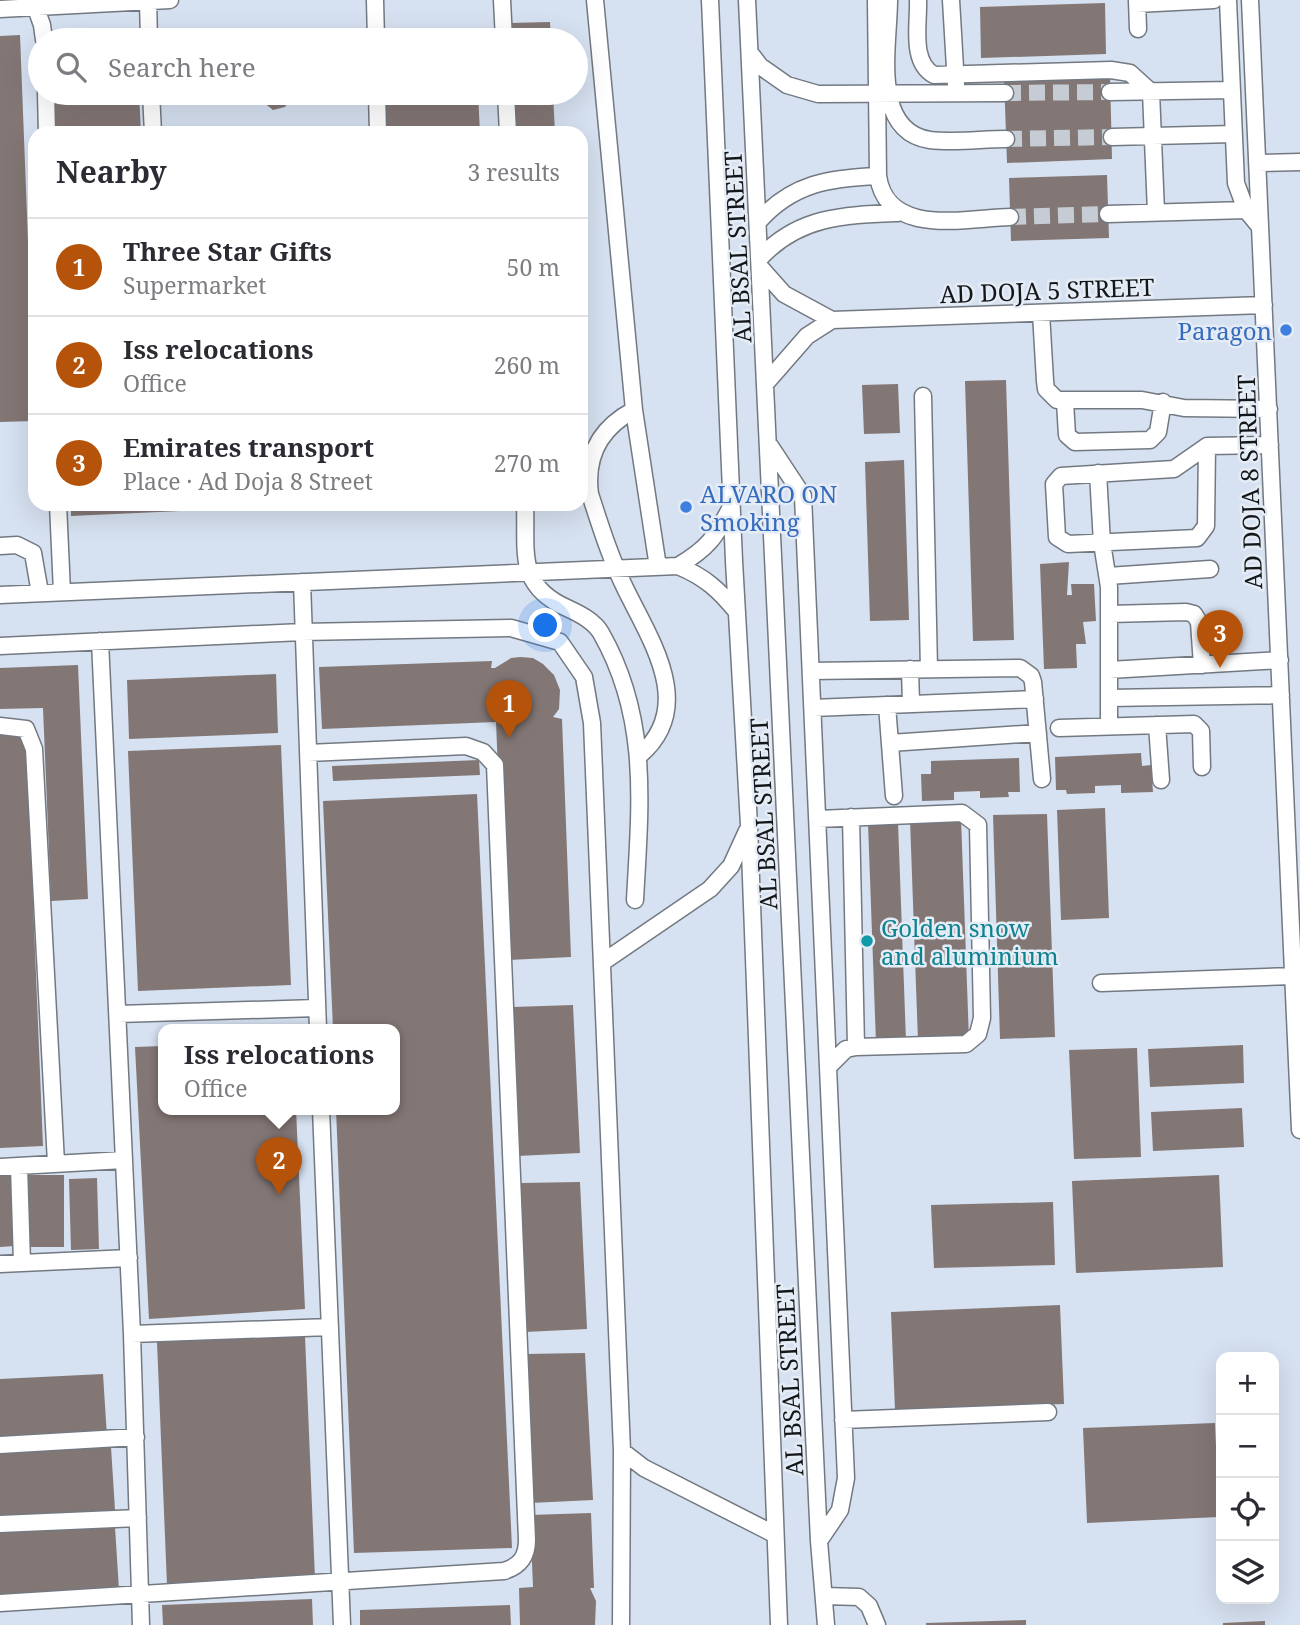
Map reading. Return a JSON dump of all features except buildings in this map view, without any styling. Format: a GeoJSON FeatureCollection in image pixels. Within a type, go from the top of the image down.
{"type":"FeatureCollection","features":[{"type":"Feature","properties":{"kind":"street"},"geometry":{"type":"LineString","coordinates":[[0,9],[35,4],[170,0]]}},
{"type":"Feature","properties":{"kind":"street"},"geometry":{"type":"LineString","coordinates":[[375,0],[376,28]]}},
{"type":"Feature","properties":{"kind":"street"},"geometry":{"type":"LineString","coordinates":[[502,0],[503,28]]}},
{"type":"Feature","properties":{"kind":"street"},"geometry":{"type":"LineString","coordinates":[[595,0],[634,410],[657,567]]}},
{"type":"Feature","properties":{"kind":"street"},"geometry":{"type":"LineString","coordinates":[[876,0],[882,94],[896,120],[919,137],[933,140],[1006,139]]}},
{"type":"Feature","properties":{"kind":"street"},"geometry":{"type":"LineString","coordinates":[[890,0],[878,176],[883,197],[898,213]]}},
{"type":"Feature","properties":{"kind":"street"},"geometry":{"type":"LineString","coordinates":[[918,0],[921,62],[929,72],[940,76],[1111,69],[1130,73],[1150,92],[1156,212]]}},
{"type":"Feature","properties":{"kind":"street"},"geometry":{"type":"LineString","coordinates":[[951,0],[957,93]]}},
{"type":"Feature","properties":{"kind":"street"},"geometry":{"type":"LineString","coordinates":[[1138,29],[1137,2],[1214,0]]}},
{"type":"Feature","properties":{"kind":"street"},"geometry":{"type":"LineString","coordinates":[[1228,0],[1236,183],[1246,210],[1260,227]]}},
{"type":"Feature","properties":{"kind":"street","name":"AD DOJA 8 STREET"},"geometry":{"type":"LineString","coordinates":[[1250,0],[1300,1130]]}},
{"type":"Feature","properties":{"kind":"street"},"geometry":{"type":"LineString","coordinates":[[148,1],[149,28]]}},
{"type":"Feature","properties":{"kind":"street","name":"AL BSAL STREET"},"geometry":{"type":"LineString","coordinates":[[709,3],[749,825],[779,1625]]}},
{"type":"Feature","properties":{"kind":"street","name":"AL BSAL STREET"},"geometry":{"type":"LineString","coordinates":[[750,3],[750,53],[819,1541],[826,1625]]}},
{"type":"Feature","properties":{"kind":"street"},"geometry":{"type":"LineString","coordinates":[[35,4],[41,28]]}},
{"type":"Feature","properties":{"kind":"street"},"geometry":{"type":"LineString","coordinates":[[888,51],[919,49]]}},
{"type":"Feature","properties":{"kind":"street"},"geometry":{"type":"LineString","coordinates":[[750,53],[773,77],[802,91],[838,95],[1005,93]]}},
{"type":"Feature","properties":{"kind":"street"},"geometry":{"type":"LineString","coordinates":[[1110,92],[1232,90]]}},
{"type":"Feature","properties":{"kind":"street"},"geometry":{"type":"LineString","coordinates":[[46,105],[47,126]]}},
{"type":"Feature","properties":{"kind":"street"},"geometry":{"type":"LineString","coordinates":[[152,105],[153,126]]}},
{"type":"Feature","properties":{"kind":"street"},"geometry":{"type":"LineString","coordinates":[[377,105],[378,126]]}},
{"type":"Feature","properties":{"kind":"street"},"geometry":{"type":"LineString","coordinates":[[507,105],[508,126]]}},
{"type":"Feature","properties":{"kind":"street"},"geometry":{"type":"LineString","coordinates":[[1112,136],[1234,134]]}},
{"type":"Feature","properties":{"kind":"street"},"geometry":{"type":"LineString","coordinates":[[1257,163],[1300,162]]}},
{"type":"Feature","properties":{"kind":"street"},"geometry":{"type":"LineString","coordinates":[[758,222],[781,199],[810,184],[833,179],[878,176]]}},
{"type":"Feature","properties":{"kind":"street"},"geometry":{"type":"LineString","coordinates":[[1108,214],[1246,210]]}},
{"type":"Feature","properties":{"kind":"street"},"geometry":{"type":"LineString","coordinates":[[766,383],[807,336],[832,320],[784,294],[760,262],[783,236],[811,222],[843,215],[898,213],[918,220],[1010,217]]}},
{"type":"Feature","properties":{"kind":"street","name":"AD DOJA 5 STREET"},"geometry":{"type":"LineString","coordinates":[[832,320],[1264,305]]}},
{"type":"Feature","properties":{"kind":"street"},"geometry":{"type":"LineString","coordinates":[[1041,313],[1046,389],[1057,400],[1163,402],[1212,410],[1269,409]]}},
{"type":"Feature","properties":{"kind":"street"},"geometry":{"type":"LineString","coordinates":[[923,396],[929,669]]}},
{"type":"Feature","properties":{"kind":"street"},"geometry":{"type":"LineString","coordinates":[[1065,402],[1067,435],[1080,442],[1150,440],[1158,432],[1163,402]]}},
{"type":"Feature","properties":{"kind":"street"},"geometry":{"type":"LineString","coordinates":[[634,410],[609,426],[593,451],[589,465],[590,494],[618,569],[660,658],[666,685],[667,708],[662,730],[640,754]]}},
{"type":"Feature","properties":{"kind":"street"},"geometry":{"type":"LineString","coordinates":[[769,444],[803,496],[830,1065],[845,1495],[840,1510],[819,1541]]}},
{"type":"Feature","properties":{"kind":"street"},"geometry":{"type":"LineString","coordinates":[[1207,446],[1206,526],[1202,535],[1191,539],[1064,544],[1056,532],[1057,480],[1066,474],[1179,468],[1197,451],[1207,446],[1270,445]]}},
{"type":"Feature","properties":{"kind":"street"},"geometry":{"type":"LineString","coordinates":[[1098,472],[1102,543],[1108,576],[1109,726]]}},
{"type":"Feature","properties":{"kind":"street"},"geometry":{"type":"LineString","coordinates":[[678,566],[705,549],[718,534],[732,505]]}},
{"type":"Feature","properties":{"kind":"street"},"geometry":{"type":"LineString","coordinates":[[58,511],[62,592]]}},
{"type":"Feature","properties":{"kind":"street"},"geometry":{"type":"LineString","coordinates":[[524,511],[528,573],[536,588],[555,603],[582,615],[599,630],[631,709],[640,754],[635,900]]}},
{"type":"Feature","properties":{"kind":"street"},"geometry":{"type":"LineString","coordinates":[[0,545],[17,545],[33,553],[40,593]]}},
{"type":"Feature","properties":{"kind":"street"},"geometry":{"type":"LineString","coordinates":[[0,595],[678,566],[703,576],[716,586],[737,612]]}},
{"type":"Feature","properties":{"kind":"street"},"geometry":{"type":"LineString","coordinates":[[1108,576],[1210,569]]}},
{"type":"Feature","properties":{"kind":"street"},"geometry":{"type":"LineString","coordinates":[[302,582],[318,1024]]}},
{"type":"Feature","properties":{"kind":"street"},"geometry":{"type":"LineString","coordinates":[[1109,614],[1194,614],[1199,622],[1202,665]]}},
{"type":"Feature","properties":{"kind":"street"},"geometry":{"type":"LineString","coordinates":[[0,646],[302,632],[510,628],[560,642],[584,677],[592,723],[603,962],[622,1451],[621,1625]]}},
{"type":"Feature","properties":{"kind":"street"},"geometry":{"type":"LineString","coordinates":[[100,641],[129,1258],[141,1625]]}},
{"type":"Feature","properties":{"kind":"street"},"geometry":{"type":"LineString","coordinates":[[1109,670],[1280,660]]}},
{"type":"Feature","properties":{"kind":"street"},"geometry":{"type":"LineString","coordinates":[[811,671],[1020,668],[1031,676],[1042,779]]}},
{"type":"Feature","properties":{"kind":"street"},"geometry":{"type":"LineString","coordinates":[[910,669],[911,704]]}},
{"type":"Feature","properties":{"kind":"street"},"geometry":{"type":"LineString","coordinates":[[1109,698],[1281,695]]}},
{"type":"Feature","properties":{"kind":"street"},"geometry":{"type":"LineString","coordinates":[[813,708],[1035,699]]}},
{"type":"Feature","properties":{"kind":"street"},"geometry":{"type":"LineString","coordinates":[[887,705],[894,796]]}},
{"type":"Feature","properties":{"kind":"street"},"geometry":{"type":"LineString","coordinates":[[1059,728],[1190,723],[1200,727],[1202,767]]}},
{"type":"Feature","properties":{"kind":"street"},"geometry":{"type":"LineString","coordinates":[[1157,724],[1161,780]]}},
{"type":"Feature","properties":{"kind":"street"},"geometry":{"type":"LineString","coordinates":[[0,726],[26,729],[34,749],[57,1163]]}},
{"type":"Feature","properties":{"kind":"street"},"geometry":{"type":"LineString","coordinates":[[890,743],[1038,733]]}},
{"type":"Feature","properties":{"kind":"street"},"geometry":{"type":"LineString","coordinates":[[0,1603],[503,1571],[519,1563],[524,1557],[527,1540],[495,765],[483,752],[466,746],[308,753]]}},
{"type":"Feature","properties":{"kind":"street"},"geometry":{"type":"LineString","coordinates":[[818,818],[962,813],[978,825],[979,838],[982,1018],[978,1034],[965,1044],[846,1049],[830,1065]]}},
{"type":"Feature","properties":{"kind":"street"},"geometry":{"type":"LineString","coordinates":[[851,817],[856,1047]]}},
{"type":"Feature","properties":{"kind":"street"},"geometry":{"type":"LineString","coordinates":[[603,962],[710,888],[731,866],[749,825]]}},
{"type":"Feature","properties":{"kind":"street"},"geometry":{"type":"LineString","coordinates":[[1101,983],[1293,976]]}},
{"type":"Feature","properties":{"kind":"street"},"geometry":{"type":"LineString","coordinates":[[118,1014],[317,1008]]}},
{"type":"Feature","properties":{"kind":"street"},"geometry":{"type":"LineString","coordinates":[[321,1115],[342,1625]]}},
{"type":"Feature","properties":{"kind":"street"},"geometry":{"type":"LineString","coordinates":[[0,1167],[124,1160]]}},
{"type":"Feature","properties":{"kind":"street"},"geometry":{"type":"LineString","coordinates":[[19,1166],[23,1263]]}},
{"type":"Feature","properties":{"kind":"street"},"geometry":{"type":"LineString","coordinates":[[0,1264],[129,1258]]}},
{"type":"Feature","properties":{"kind":"street"},"geometry":{"type":"LineString","coordinates":[[132,1334],[330,1327]]}},
{"type":"Feature","properties":{"kind":"street"},"geometry":{"type":"LineString","coordinates":[[843,1420],[1048,1412]]}},
{"type":"Feature","properties":{"kind":"street"},"geometry":{"type":"LineString","coordinates":[[0,1445],[136,1437]]}},
{"type":"Feature","properties":{"kind":"street"},"geometry":{"type":"LineString","coordinates":[[622,1451],[644,1468],[774,1534]]}},
{"type":"Feature","properties":{"kind":"street"},"geometry":{"type":"LineString","coordinates":[[0,1524],[138,1518]]}},
{"type":"Feature","properties":{"kind":"street"},"geometry":{"type":"LineString","coordinates":[[824,1596],[859,1597],[869,1606],[877,1625]]}},
{"type":"Feature","properties":{"kind":"shaded area"},"geometry":{"type":"Polygon","coordinates":[[[0,0],[1300,0],[1300,1625],[0,1625],[0,0]]]}},
{"type":"Feature","properties":{"kind":"tunnel"},"geometry":{"type":"LineString","coordinates":[[1005,93],[1110,92]]}},
{"type":"Feature","properties":{"kind":"tunnel"},"geometry":{"type":"LineString","coordinates":[[1006,139],[1112,137]]}},
{"type":"Feature","properties":{"kind":"tunnel"},"geometry":{"type":"LineString","coordinates":[[1010,217],[1108,214]]}},
{"type":"Feature","properties":{"kind":"place","name":"Paragon"},"geometry":{"type":"Point","coordinates":[1286,330]}},
{"type":"Feature","properties":{"kind":"place","name":"ALVARO ON Smoking"},"geometry":{"type":"Point","coordinates":[686,507]}},
{"type":"Feature","properties":{"kind":"place","name":"Emirates transport"},"geometry":{"type":"Point","coordinates":[1220,668]}},
{"type":"Feature","properties":{"kind":"place","name":"Three Star Gifts"},"geometry":{"type":"Point","coordinates":[509,738]}},
{"type":"Feature","properties":{"kind":"place","name":"Golden snow and aluminium"},"geometry":{"type":"Point","coordinates":[867,941]}},
{"type":"Feature","properties":{"kind":"place","name":"Iss relocations"},"geometry":{"type":"Point","coordinates":[279,1195]}}]}
